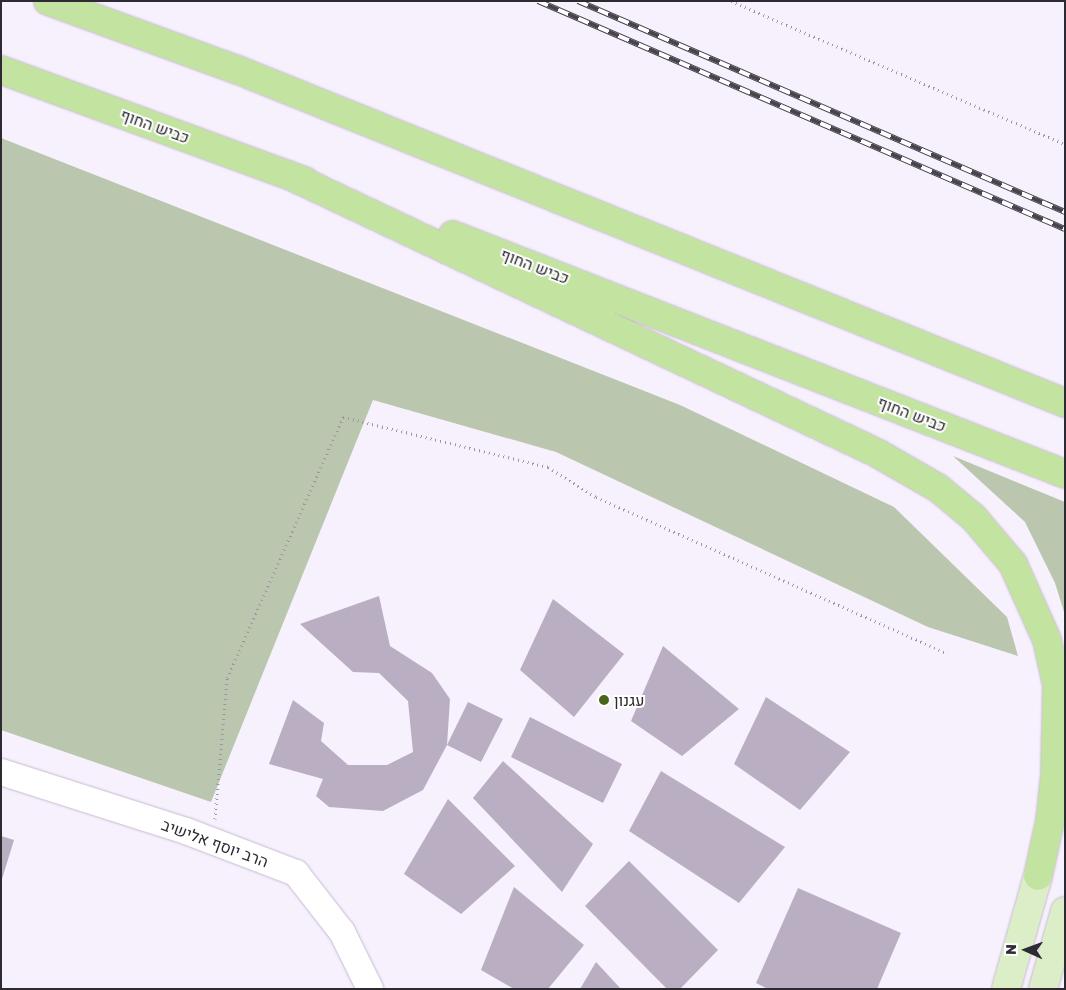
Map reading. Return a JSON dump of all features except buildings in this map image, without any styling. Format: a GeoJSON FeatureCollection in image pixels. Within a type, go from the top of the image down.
{"type":"FeatureCollection","features":[{"type":"Feature","properties":{"kind":"highway"},"geometry":{"type":"LineString","coordinates":[[48,1],[238,70],[1065,403]]}},
{"type":"Feature","properties":{"kind":"highway","name":"כביש החוף"},"geometry":{"type":"LineString","coordinates":[[1,70],[520,259],[1065,474]]}},
{"type":"Feature","properties":{"kind":"highway"},"geometry":{"type":"LineString","coordinates":[[289,175],[877,452],[938,488],[974,518],[1013,564],[1047,640],[1057,685],[1055,775],[1050,821],[1038,876]]}},
{"type":"Feature","properties":{"kind":"main road"},"geometry":{"type":"LineString","coordinates":[[1006,989],[1038,876]]}},
{"type":"Feature","properties":{"kind":"main road"},"geometry":{"type":"LineString","coordinates":[[1042,989],[1065,911]]}},
{"type":"Feature","properties":{"kind":"street","name":"הרב יוסף אלישיב"},"geometry":{"type":"LineString","coordinates":[[1,772],[214,842],[296,873],[342,932],[370,989]]}},
{"type":"Feature","properties":{"kind":"path"},"geometry":{"type":"LineString","coordinates":[[731,1],[1065,144]]}},
{"type":"Feature","properties":{"kind":"path"},"geometry":{"type":"LineString","coordinates":[[214,842],[227,678],[343,417],[548,466],[596,497],[948,654]]}},
{"type":"Feature","properties":{"kind":"green space"},"geometry":{"type":"Polygon","coordinates":[[[1,138],[680,405],[894,507],[1007,617],[1018,656],[928,627],[556,452],[373,400],[211,802],[1,730],[1,138]]]}},
{"type":"Feature","properties":{"kind":"green space"},"geometry":{"type":"Polygon","coordinates":[[[953,456],[1065,502],[1065,615],[1055,583],[1025,522],[953,456]]]}},
{"type":"Feature","properties":{"kind":"railway"},"geometry":{"type":"LineString","coordinates":[[538,1],[1065,229]]}},
{"type":"Feature","properties":{"kind":"railway"},"geometry":{"type":"LineString","coordinates":[[578,1],[1065,212]]}},
{"type":"Feature","properties":{"kind":"place","name":"עגנון"},"geometry":{"type":"Point","coordinates":[604,700]}}]}
